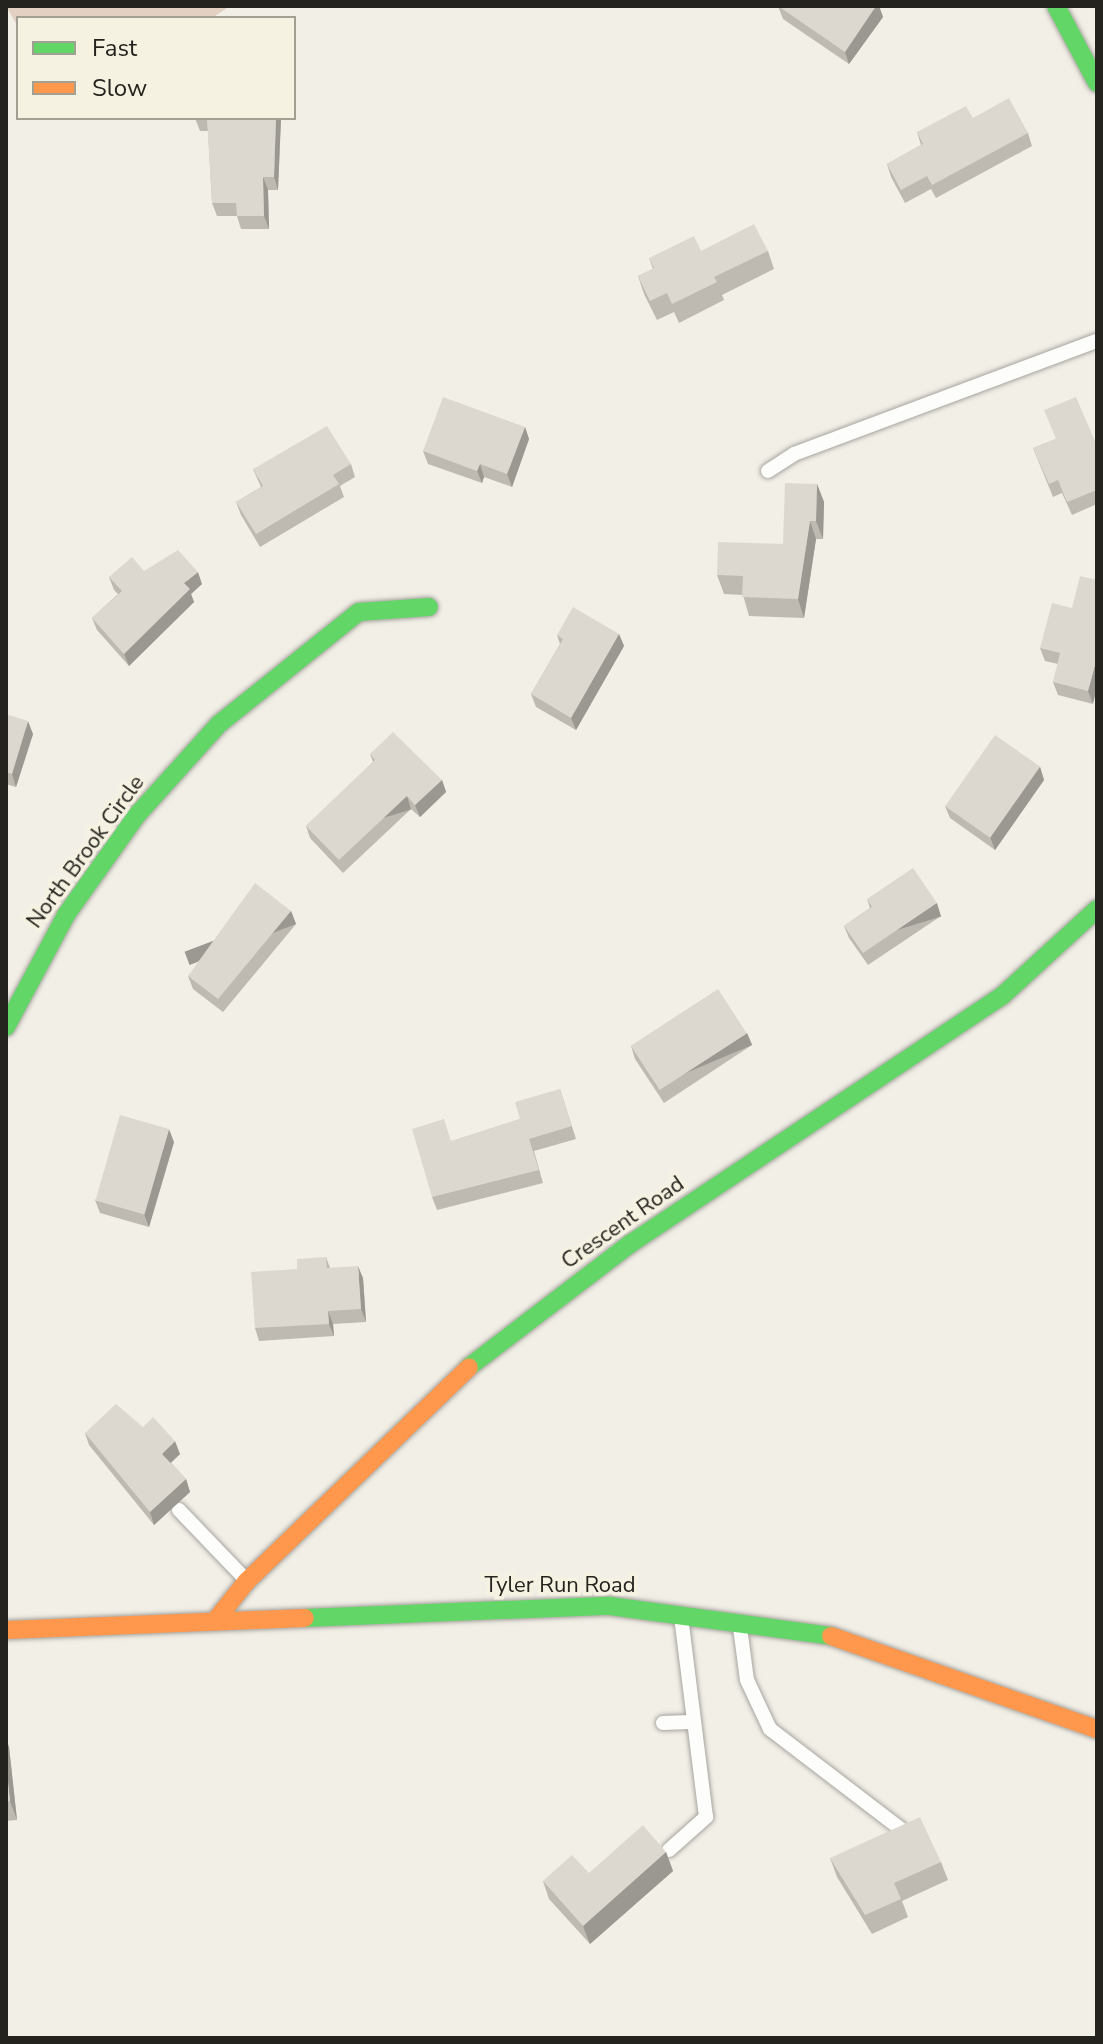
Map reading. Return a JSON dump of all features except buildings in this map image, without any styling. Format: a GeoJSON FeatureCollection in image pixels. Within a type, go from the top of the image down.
{"type":"FeatureCollection","features":[{"type":"Feature","properties":{"kind":"street"},"geometry":{"type":"LineString","coordinates":[[1056,6],[1097,83]]}},
{"type":"Feature","properties":{"kind":"street","name":"North Brook Circle"},"geometry":{"type":"LineString","coordinates":[[6,1027],[66,915],[137,815],[219,724],[359,612],[429,607]]}},
{"type":"Feature","properties":{"kind":"street","name":"Crescent Road"},"geometry":{"type":"LineString","coordinates":[[215,1621],[247,1581],[481,1356],[630,1244],[1002,996],[1097,909]]}},
{"type":"Feature","properties":{"kind":"street","name":"Tyler Run Road"},"geometry":{"type":"LineString","coordinates":[[6,1630],[610,1606],[739,1619],[832,1636],[1097,1729]]}},
{"type":"Feature","properties":{"kind":"lane"},"geometry":{"type":"LineString","coordinates":[[768,471],[794,454],[1097,341]]}},
{"type":"Feature","properties":{"kind":"lane"},"geometry":{"type":"LineString","coordinates":[[179,1510],[247,1581]]}},
{"type":"Feature","properties":{"kind":"lane"},"geometry":{"type":"LineString","coordinates":[[669,1850],[706,1817],[690,1722],[680,1613]]}},
{"type":"Feature","properties":{"kind":"lane"},"geometry":{"type":"LineString","coordinates":[[739,1619],[747,1680],[770,1729],[901,1829]]}},
{"type":"Feature","properties":{"kind":"lane"},"geometry":{"type":"LineString","coordinates":[[663,1723],[690,1722]]}},
{"type":"Feature","properties":{"kind":"shaded area"},"geometry":{"type":"Polygon","coordinates":[[[6,6],[230,6],[215,16],[16,16],[16,24],[6,6]]]}},
{"type":"Feature","properties":{"kind":"traffic: fast"},"geometry":{"type":"LineString","coordinates":[[1056,6],[1097,83]]}},
{"type":"Feature","properties":{"kind":"traffic: fast"},"geometry":{"type":"LineString","coordinates":[[6,1027],[66,915],[137,815],[219,724],[359,612],[429,607]]}},
{"type":"Feature","properties":{"kind":"traffic: fast"},"geometry":{"type":"LineString","coordinates":[[469,1367],[630,1244],[1002,996],[1097,909]]}},
{"type":"Feature","properties":{"kind":"traffic: fast"},"geometry":{"type":"LineString","coordinates":[[305,1618],[610,1606],[831,1636]]}},
{"type":"Feature","properties":{"kind":"traffic: slow"},"geometry":{"type":"LineString","coordinates":[[215,1621],[247,1581],[469,1367]]}},
{"type":"Feature","properties":{"kind":"traffic: slow"},"geometry":{"type":"LineString","coordinates":[[6,1630],[305,1618]]}},
{"type":"Feature","properties":{"kind":"traffic: slow"},"geometry":{"type":"LineString","coordinates":[[831,1636],[1097,1729]]}}]}
